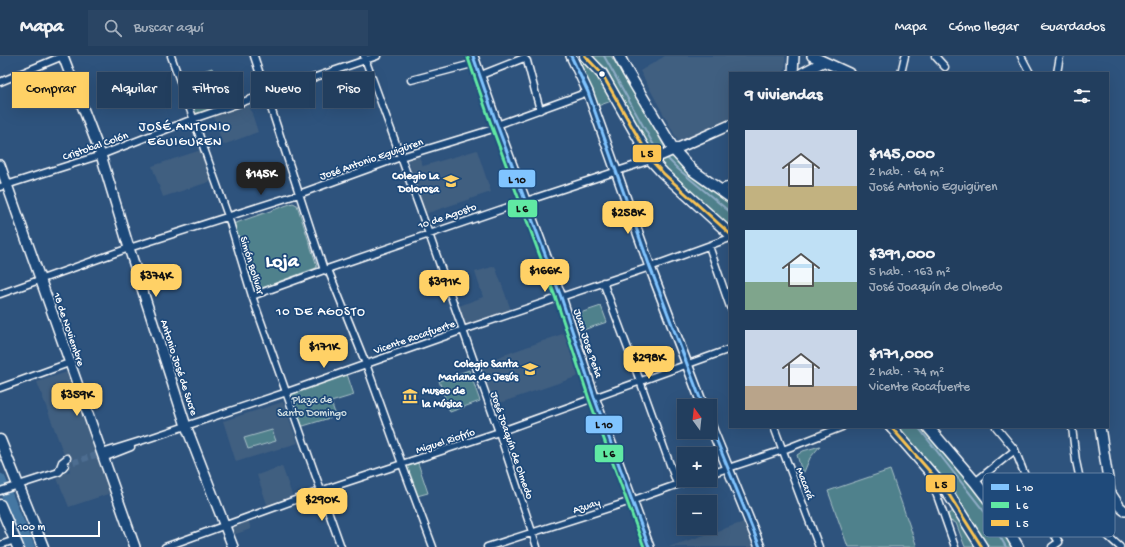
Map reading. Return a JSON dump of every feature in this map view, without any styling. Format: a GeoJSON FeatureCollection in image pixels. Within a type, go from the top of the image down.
{"type":"FeatureCollection","features":[{"type":"Feature","properties":{"kind":"main road"},"geometry":{"type":"LineString","coordinates":[[585,56],[602,74],[651,160],[663,173],[729,233]]}},
{"type":"Feature","properties":{"kind":"main road"},"geometry":{"type":"LineString","coordinates":[[620,56],[628,74],[674,150],[692,170],[729,196]]}},
{"type":"Feature","properties":{"kind":"main road"},"geometry":{"type":"LineString","coordinates":[[892,428],[946,490],[982,547]]}},
{"type":"Feature","properties":{"kind":"main road"},"geometry":{"type":"LineString","coordinates":[[929,428],[983,493]]}},
{"type":"Feature","properties":{"kind":"main road"},"geometry":{"type":"LineString","coordinates":[[0,440],[43,547]]}},
{"type":"Feature","properties":{"kind":"main road"},"geometry":{"type":"LineString","coordinates":[[0,505],[16,543]]}},
{"type":"Feature","properties":{"kind":"main road"},"geometry":{"type":"LineString","coordinates":[[1012,537],[1018,547]]}},
{"type":"Feature","properties":{"kind":"street"},"geometry":{"type":"LineString","coordinates":[[0,82],[63,56]]}},
{"type":"Feature","properties":{"kind":"street","name":"Antonio José de Sucre"},"geometry":{"type":"LineString","coordinates":[[63,56],[101,155],[186,426],[233,547]]}},
{"type":"Feature","properties":{"kind":"street","name":"Simón Bolívar"},"geometry":{"type":"LineString","coordinates":[[171,56],[228,216],[252,296],[341,547]]}},
{"type":"Feature","properties":{"kind":"street"},"geometry":{"type":"LineString","coordinates":[[254,56],[259,72]]}},
{"type":"Feature","properties":{"kind":"street","name":"Cristobal Colón"},"geometry":{"type":"LineString","coordinates":[[315,76],[365,58],[377,56]]}},
{"type":"Feature","properties":{"kind":"street"},"geometry":{"type":"LineString","coordinates":[[571,56],[588,92],[650,267],[700,399]]}},
{"type":"Feature","properties":{"kind":"street"},"geometry":{"type":"LineString","coordinates":[[793,72],[794,56]]}},
{"type":"Feature","properties":{"kind":"street"},"geometry":{"type":"LineString","coordinates":[[812,56],[847,72]]}},
{"type":"Feature","properties":{"kind":"street"},"geometry":{"type":"LineString","coordinates":[[901,72],[905,56]]}},
{"type":"Feature","properties":{"kind":"street"},"geometry":{"type":"LineString","coordinates":[[935,56],[945,67]]}},
{"type":"Feature","properties":{"kind":"street"},"geometry":{"type":"LineString","coordinates":[[1021,56],[1029,72]]}},
{"type":"Feature","properties":{"kind":"street"},"geometry":{"type":"LineString","coordinates":[[1057,72],[1060,56]]}},
{"type":"Feature","properties":{"kind":"street","name":"José Joaquín de Olmedo"},"geometry":{"type":"LineString","coordinates":[[365,58],[499,432],[537,547]]}},
{"type":"Feature","properties":{"kind":"street"},"geometry":{"type":"LineString","coordinates":[[481,75],[524,58],[527,61],[540,110]]}},
{"type":"Feature","properties":{"kind":"street"},"geometry":{"type":"LineString","coordinates":[[411,80],[475,60]]}},
{"type":"Feature","properties":{"kind":"street","name":"Juan Jose Peña"},"geometry":{"type":"LineString","coordinates":[[475,60],[497,125],[561,297],[594,398],[649,547]]}},
{"type":"Feature","properties":{"kind":"street"},"geometry":{"type":"LineString","coordinates":[[804,72],[823,62]]}},
{"type":"Feature","properties":{"kind":"street","name":"José Antonio Eguigüren"},"geometry":{"type":"LineString","coordinates":[[0,294],[129,248],[299,194],[401,157],[493,128],[497,125],[588,92]]}},
{"type":"Feature","properties":{"kind":"street","name":"Cristobal Colón"},"geometry":{"type":"LineString","coordinates":[[4,186],[101,155],[193,119],[251,99]]}},
{"type":"Feature","properties":{"kind":"street"},"geometry":{"type":"LineString","coordinates":[[271,108],[324,270],[329,272],[366,364],[433,547]]}},
{"type":"Feature","properties":{"kind":"street"},"geometry":{"type":"LineString","coordinates":[[651,160],[729,125]]}},
{"type":"Feature","properties":{"kind":"street","name":"10 de Agosto"},"geometry":{"type":"LineString","coordinates":[[252,296],[429,234],[651,160]]}},
{"type":"Feature","properties":{"kind":"street","name":"18 de Noviembre"},"geometry":{"type":"LineString","coordinates":[[0,165],[4,186],[41,279],[69,364],[135,547]]}},
{"type":"Feature","properties":{"kind":"street"},"geometry":{"type":"LineString","coordinates":[[718,189],[729,185]]}},
{"type":"Feature","properties":{"kind":"street","name":"Vicente Rocafuerte"},"geometry":{"type":"LineString","coordinates":[[102,455],[602,282],[650,267],[729,238]]}},
{"type":"Feature","properties":{"kind":"street"},"geometry":{"type":"LineString","coordinates":[[708,246],[729,304]]}},
{"type":"Feature","properties":{"kind":"street"},"geometry":{"type":"LineString","coordinates":[[602,282],[677,484]]}},
{"type":"Feature","properties":{"kind":"street","name":"Miguel Riofrío"},"geometry":{"type":"LineString","coordinates":[[165,547],[320,491],[499,432],[729,349]]}},
{"type":"Feature","properties":{"kind":"street"},"geometry":{"type":"LineString","coordinates":[[0,388],[69,364]]}},
{"type":"Feature","properties":{"kind":"street","name":"Macará"},"geometry":{"type":"LineString","coordinates":[[774,428],[818,546]]}},
{"type":"Feature","properties":{"kind":"street"},"geometry":{"type":"LineString","coordinates":[[717,472],[783,450],[839,428]]}},
{"type":"Feature","properties":{"kind":"street"},"geometry":{"type":"LineString","coordinates":[[997,428],[1015,450],[1024,473]]}},
{"type":"Feature","properties":{"kind":"street"},"geometry":{"type":"LineString","coordinates":[[1072,428],[1079,473]]}},
{"type":"Feature","properties":{"kind":"street"},"geometry":{"type":"LineString","coordinates":[[1100,428],[1107,473]]}},
{"type":"Feature","properties":{"kind":"street"},"geometry":{"type":"LineString","coordinates":[[716,439],[760,547]]}},
{"type":"Feature","properties":{"kind":"street"},"geometry":{"type":"LineString","coordinates":[[986,473],[1015,450]]}},
{"type":"Feature","properties":{"kind":"street"},"geometry":{"type":"LineString","coordinates":[[59,472],[62,462],[67,458]]}},
{"type":"Feature","properties":{"kind":"street"},"geometry":{"type":"LineString","coordinates":[[0,491],[59,472],[65,465]]}},
{"type":"Feature","properties":{"kind":"street"},"geometry":{"type":"LineString","coordinates":[[927,468],[956,547]]}},
{"type":"Feature","properties":{"kind":"street"},"geometry":{"type":"LineString","coordinates":[[974,482],[983,475]]}},
{"type":"Feature","properties":{"kind":"street","name":"Azuay"},"geometry":{"type":"LineString","coordinates":[[487,547],[631,501],[677,484]]}},
{"type":"Feature","properties":{"kind":"street"},"geometry":{"type":"LineString","coordinates":[[1115,500],[1120,507],[1125,510]]}},
{"type":"Feature","properties":{"kind":"street"},"geometry":{"type":"LineString","coordinates":[[1052,547],[1059,542],[1056,537]]}},
{"type":"Feature","properties":{"kind":"street"},"geometry":{"type":"LineString","coordinates":[[1109,537],[1120,547]]}},
{"type":"Feature","properties":{"kind":"street"},"geometry":{"type":"LineString","coordinates":[[0,545],[16,543]]}},
{"type":"Feature","properties":{"kind":"street"},"geometry":{"type":"LineString","coordinates":[[811,547],[818,546]]}},
{"type":"Feature","properties":{"kind":"shaded area"},"geometry":{"type":"Polygon","coordinates":[[[665,56],[785,56],[786,65],[783,72],[729,72],[729,120],[678,141],[640,71],[665,56]]]}},
{"type":"Feature","properties":{"kind":"shaded area"},"geometry":{"type":"Polygon","coordinates":[[[248,101],[258,132],[223,145],[212,113],[227,108],[243,108],[243,103],[248,101]]]}},
{"type":"Feature","properties":{"kind":"shaded area"},"geometry":{"type":"Polygon","coordinates":[[[201,150],[212,181],[163,197],[152,166],[201,150]]]}},
{"type":"Feature","properties":{"kind":"shaded area","name":"Colegio La Dolorosa"},"geometry":{"type":"Polygon","coordinates":[[[477,150],[491,192],[425,214],[407,157],[418,154],[423,166],[477,150]]]}},
{"type":"Feature","properties":{"kind":"shaded area"},"geometry":{"type":"Polygon","coordinates":[[[495,266],[511,310],[463,326],[456,307],[483,297],[475,272],[495,266]]]}},
{"type":"Feature","properties":{"kind":"shaded area","name":"Colegio Santa Mariana de Jesús"},"geometry":{"type":"Polygon","coordinates":[[[568,332],[582,375],[494,405],[479,364],[568,332]]]}},
{"type":"Feature","properties":{"kind":"shaded area"},"geometry":{"type":"Polygon","coordinates":[[[67,372],[111,493],[69,507],[56,476],[70,471],[37,382],[67,372]]]}},
{"type":"Feature","properties":{"kind":"shaded area"},"geometry":{"type":"Polygon","coordinates":[[[283,402],[298,443],[236,462],[223,421],[283,402]]]}},
{"type":"Feature","properties":{"kind":"shaded area"},"geometry":{"type":"Polygon","coordinates":[[[282,466],[293,498],[268,507],[257,475],[282,466]]]}},
{"type":"Feature","properties":{"kind":"shaded area"},"geometry":{"type":"Polygon","coordinates":[[[248,519],[251,529],[230,536],[227,526],[248,519]]]}},
{"type":"Feature","properties":{"kind":"shaded area"},"geometry":{"type":"Polygon","coordinates":[[[744,522],[754,547],[668,547],[704,535],[717,535],[717,531],[744,522]]]}},
{"type":"Feature","properties":{"kind":"green space"},"geometry":{"type":"Polygon","coordinates":[[[592,56],[611,56],[640,102],[665,148],[682,167],[729,203],[729,230],[711,210],[669,176],[651,153],[606,68],[592,56]]]}},
{"type":"Feature","properties":{"kind":"green space"},"geometry":{"type":"Polygon","coordinates":[[[581,59],[614,100],[595,107],[579,63],[581,59]]]}},
{"type":"Feature","properties":{"kind":"green space"},"geometry":{"type":"Polygon","coordinates":[[[212,68],[213,72],[200,72],[212,68]]]}},
{"type":"Feature","properties":{"kind":"green space"},"geometry":{"type":"Polygon","coordinates":[[[192,108],[212,108],[194,114],[192,108]]]}},
{"type":"Feature","properties":{"kind":"green space"},"geometry":{"type":"Polygon","coordinates":[[[293,203],[297,205],[317,266],[316,268],[256,290],[253,289],[233,224],[293,203]]]}},
{"type":"Feature","properties":{"kind":"green space"},"geometry":{"type":"Polygon","coordinates":[[[601,306],[607,322],[583,330],[577,314],[601,306]]]}},
{"type":"Feature","properties":{"kind":"green space"},"geometry":{"type":"Polygon","coordinates":[[[469,370],[480,401],[450,412],[439,381],[469,370]]]}},
{"type":"Feature","properties":{"kind":"green space","name":"Plaza de Santo Domingo"},"geometry":{"type":"Polygon","coordinates":[[[347,374],[354,395],[331,402],[336,416],[300,427],[290,394],[347,374]]]}},
{"type":"Feature","properties":{"kind":"green space"},"geometry":{"type":"Polygon","coordinates":[[[900,428],[924,428],[983,501],[983,537],[1006,537],[1011,547],[987,547],[956,494],[900,428]]]}},
{"type":"Feature","properties":{"kind":"green space"},"geometry":{"type":"Polygon","coordinates":[[[272,430],[276,441],[248,449],[244,438],[272,430]]]}},
{"type":"Feature","properties":{"kind":"green space"},"geometry":{"type":"Polygon","coordinates":[[[820,446],[810,458],[804,472],[802,472],[797,455],[803,451],[820,446]]]}},
{"type":"Feature","properties":{"kind":"green space"},"geometry":{"type":"Polygon","coordinates":[[[418,463],[428,493],[417,496],[406,466],[418,463]]]}},
{"type":"Feature","properties":{"kind":"green space"},"geometry":{"type":"Polygon","coordinates":[[[890,470],[917,547],[848,547],[828,491],[890,470]]]}},
{"type":"Feature","properties":{"kind":"green space"},"geometry":{"type":"Polygon","coordinates":[[[955,510],[976,547],[965,547],[956,523],[950,521],[948,514],[955,510]]]}},
{"type":"Feature","properties":{"kind":"waterway"},"geometry":{"type":"LineString","coordinates":[[604,56],[656,149],[661,153]]}},
{"type":"Feature","properties":{"kind":"waterway"},"geometry":{"type":"LineString","coordinates":[[666,157],[678,169],[729,211]]}},
{"type":"Feature","properties":{"kind":"waterway"},"geometry":{"type":"LineString","coordinates":[[919,428],[983,510]]}},
{"type":"Feature","properties":{"kind":"waterway"},"geometry":{"type":"LineString","coordinates":[[0,479],[29,547]]}},
{"type":"Feature","properties":{"kind":"waterway"},"geometry":{"type":"LineString","coordinates":[[1000,537],[1006,547]]}},
{"type":"Feature","properties":{"kind":"tunnel"},"geometry":{"type":"LineString","coordinates":[[65,465],[102,453]]}},
{"type":"Feature","properties":{"kind":"transit line"},"geometry":{"type":"LineString","coordinates":[[473,56],[561,297],[594,397],[649,547]]}},
{"type":"Feature","properties":{"kind":"transit line"},"geometry":{"type":"LineString","coordinates":[[571,56],[588,92],[650,267],[700,399]]}},
{"type":"Feature","properties":{"kind":"transit line"},"geometry":{"type":"LineString","coordinates":[[585,56],[602,74],[651,160],[663,173],[729,233]]}},
{"type":"Feature","properties":{"kind":"transit line"},"geometry":{"type":"LineString","coordinates":[[468,58],[556,299],[589,399],[644,547]]}},
{"type":"Feature","properties":{"kind":"transit line"},"geometry":{"type":"LineString","coordinates":[[892,428],[946,490],[982,547]]}},
{"type":"Feature","properties":{"kind":"transit line"},"geometry":{"type":"LineString","coordinates":[[716,439],[760,547]]}},
{"type":"Feature","properties":{"kind":"place","name":"Colegio La Dolorosa"},"geometry":{"type":"Point","coordinates":[451,181]}},
{"type":"Feature","properties":{"kind":"place","name":"Colegio Santa Mariana de Jesús"},"geometry":{"type":"Point","coordinates":[530,369]}},
{"type":"Feature","properties":{"kind":"place","name":"Museo de la Música"},"geometry":{"type":"Point","coordinates":[410,396]}},
{"type":"Feature","properties":{"kind":"district","name":"JOSÉ ANTONIO EGUIGUREN"},"geometry":{"type":"Point","coordinates":[185,132]}},
{"type":"Feature","properties":{"kind":"district","name":"Loja"},"geometry":{"type":"Point","coordinates":[282,259]}},
{"type":"Feature","properties":{"kind":"district","name":"10 DE AGOSTO"},"geometry":{"type":"Point","coordinates":[321,310]}}]}
